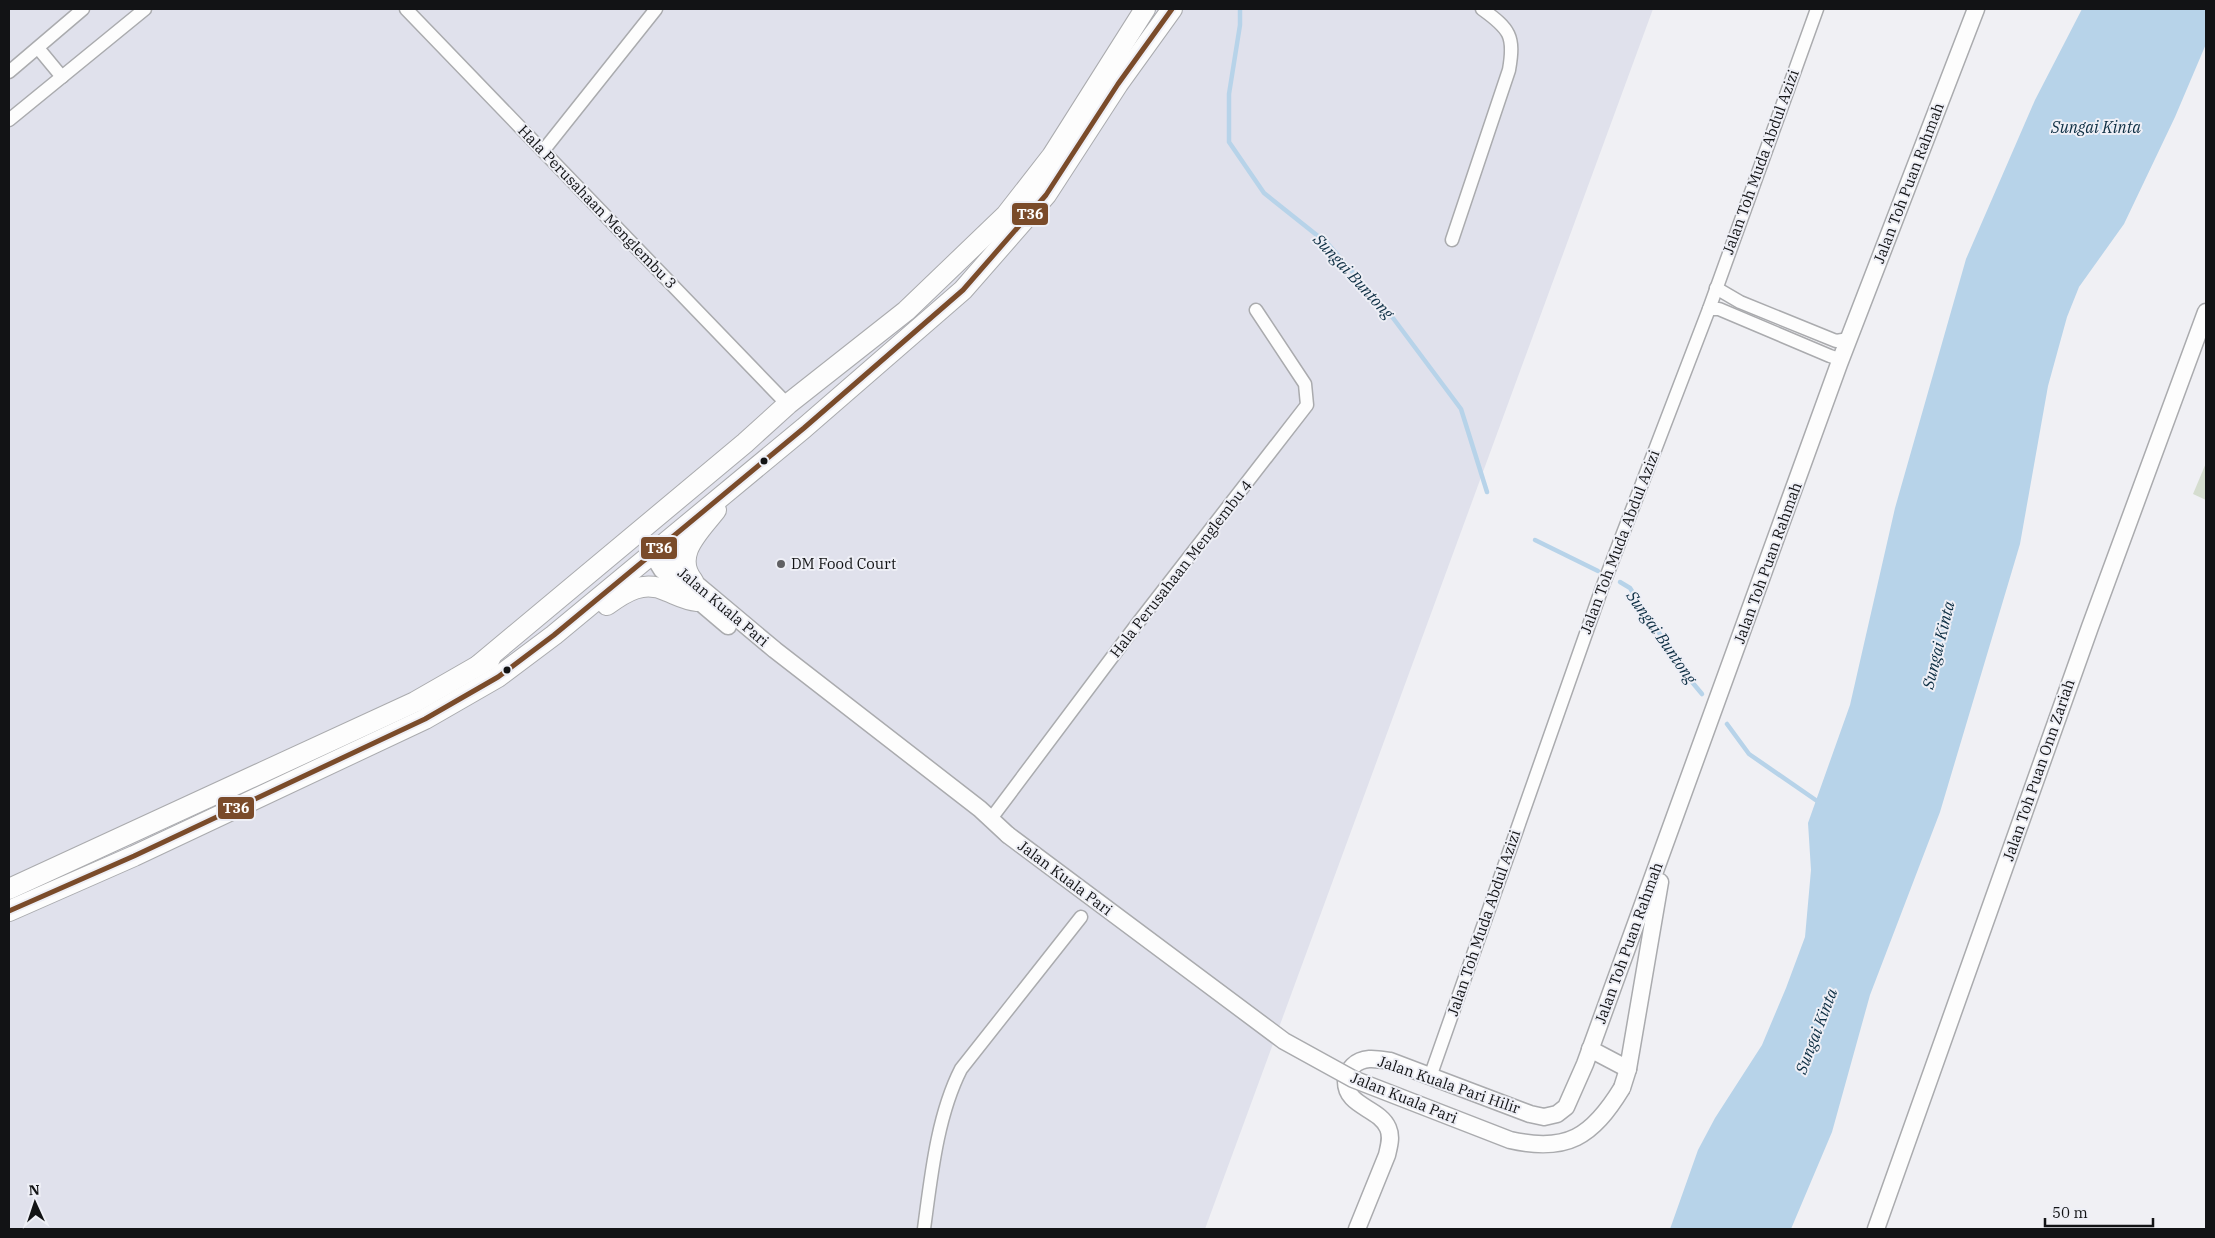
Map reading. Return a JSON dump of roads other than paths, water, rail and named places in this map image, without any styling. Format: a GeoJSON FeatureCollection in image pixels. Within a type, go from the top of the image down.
{"type":"FeatureCollection","features":[{"type":"Feature","properties":{"kind":"main road"},"geometry":{"type":"LineString","coordinates":[[479,664],[745,443],[788,404],[906,310],[1006,215],[1052,156],[1145,9]]}},
{"type":"Feature","properties":{"kind":"main road"},"geometry":{"type":"LineString","coordinates":[[498,677],[554,635],[804,428],[962,290],[1046,195],[1118,84],[1172,9]]}},
{"type":"Feature","properties":{"kind":"main road"},"geometry":{"type":"LineString","coordinates":[[652,554],[660,528],[771,431],[788,410],[788,404]]}},
{"type":"Feature","properties":{"kind":"main road"},"geometry":{"type":"LineString","coordinates":[[693,581],[686,573],[684,562],[686,551],[729,489]]}},
{"type":"Feature","properties":{"kind":"main road"},"geometry":{"type":"LineString","coordinates":[[9,889],[415,702],[524,640],[622,558],[634,554],[652,554]]}},
{"type":"Feature","properties":{"kind":"main road"},"geometry":{"type":"LineString","coordinates":[[9,911],[143,852],[425,719],[556,644],[621,594],[637,587],[651,585],[688,600],[697,601]]}},
{"type":"Feature","properties":{"kind":"street"},"geometry":{"type":"LineString","coordinates":[[9,72],[83,9]]}},
{"type":"Feature","properties":{"kind":"street"},"geometry":{"type":"LineString","coordinates":[[9,120],[145,9]]}},
{"type":"Feature","properties":{"kind":"street","name":"Hala Perusahaan Menglembu 3"},"geometry":{"type":"LineString","coordinates":[[406,9],[788,404]]}},
{"type":"Feature","properties":{"kind":"street"},"geometry":{"type":"LineString","coordinates":[[543,151],[656,9]]}},
{"type":"Feature","properties":{"kind":"street"},"geometry":{"type":"LineString","coordinates":[[1452,240],[1509,70],[1513,49],[1509,34],[1498,20],[1482,9]]}},
{"type":"Feature","properties":{"kind":"street","name":"Jalan Toh Muda Abdul Azizi"},"geometry":{"type":"LineString","coordinates":[[1430,1077],[1602,588],[1709,309],[1816,9]]}},
{"type":"Feature","properties":{"kind":"street","name":"Jalan Toh Puan Rahmah"},"geometry":{"type":"LineString","coordinates":[[1557,1114],[1566,1107],[1590,1049],[1839,364],[1976,9]]}},
{"type":"Feature","properties":{"kind":"street"},"geometry":{"type":"LineString","coordinates":[[38,48],[62,77]]}},
{"type":"Feature","properties":{"kind":"street"},"geometry":{"type":"LineString","coordinates":[[1716,288],[1740,302],[1836,341],[1849,338]]}},
{"type":"Feature","properties":{"kind":"street"},"geometry":{"type":"LineString","coordinates":[[1734,315],[1740,302]]}},
{"type":"Feature","properties":{"kind":"street"},"geometry":{"type":"LineString","coordinates":[[1709,309],[1719,309],[1836,358],[1839,364]]}},
{"type":"Feature","properties":{"kind":"street","name":"Hala Perusahaan Menglembu 4"},"geometry":{"type":"LineString","coordinates":[[990,820],[1137,624],[1307,405],[1305,384],[1256,310]]}},
{"type":"Feature","properties":{"kind":"street","name":"Jalan Toh Puan Onn Zariah"},"geometry":{"type":"LineString","coordinates":[[1876,1229],[2090,626],[2203,329],[2206,312]]}},
{"type":"Feature","properties":{"kind":"street","name":"Jalan Kuala Pari"},"geometry":{"type":"LineString","coordinates":[[652,554],[662,570],[697,601],[975,817],[990,820]]}},
{"type":"Feature","properties":{"kind":"street","name":"Jalan Kuala Pari"},"geometry":{"type":"LineString","coordinates":[[652,554],[670,562],[775,650],[980,809],[1008,835],[1284,1041],[1353,1079],[1510,1140],[1531,1145],[1549,1145],[1566,1142],[1580,1135],[1596,1123],[1622,1088],[1628,1069],[1666,843]]}},
{"type":"Feature","properties":{"kind":"street"},"geometry":{"type":"LineString","coordinates":[[924,1229],[942,1124],[951,1089],[961,1069],[1081,917]]}},
{"type":"Feature","properties":{"kind":"street"},"geometry":{"type":"LineString","coordinates":[[1590,1049],[1628,1069]]}},
{"type":"Feature","properties":{"kind":"street","name":"Jalan Kuala Pari Hilir"},"geometry":{"type":"LineString","coordinates":[[1357,1229],[1381,1171],[1390,1142],[1388,1129],[1381,1118],[1354,1101],[1349,1095],[1346,1087],[1347,1076],[1351,1068],[1357,1063],[1372,1058],[1390,1061],[1530,1114],[1544,1117],[1557,1114]]}},
{"type":"Feature","properties":{"kind":"water","name":"Sungai Kinta"},"geometry":{"type":"Polygon","coordinates":[[[2082,9],[2206,9],[2206,44],[2175,117],[2124,224],[2079,287],[2067,317],[2048,386],[2020,544],[1940,812],[1870,995],[1832,1132],[1791,1229],[1670,1229],[1698,1150],[1715,1118],[1762,1045],[1805,937],[1811,870],[1808,823],[1850,705],[1895,508],[1966,259],[2035,100],[2082,9]]]}},
{"type":"Feature","properties":{"kind":"waterway","name":"Sungai Buntong"},"geometry":{"type":"LineString","coordinates":[[1240,9],[1240,25],[1229,94],[1229,142],[1264,193],[1328,244],[1393,318],[1461,409],[1487,492]]}},
{"type":"Feature","properties":{"kind":"waterway","name":"Sungai Buntong"},"geometry":{"type":"LineString","coordinates":[[1535,540],[1598,571]]}},
{"type":"Feature","properties":{"kind":"waterway","name":"Sungai Buntong"},"geometry":{"type":"LineString","coordinates":[[1620,582],[1630,588],[1687,676],[1702,694]]}},
{"type":"Feature","properties":{"kind":"waterway","name":"Sungai Buntong"},"geometry":{"type":"LineString","coordinates":[[1727,724],[1749,754],[1820,803]]}},
{"type":"Feature","properties":{"kind":"place","name":"DM Food Court"},"geometry":{"type":"Point","coordinates":[781,564]}}]}
